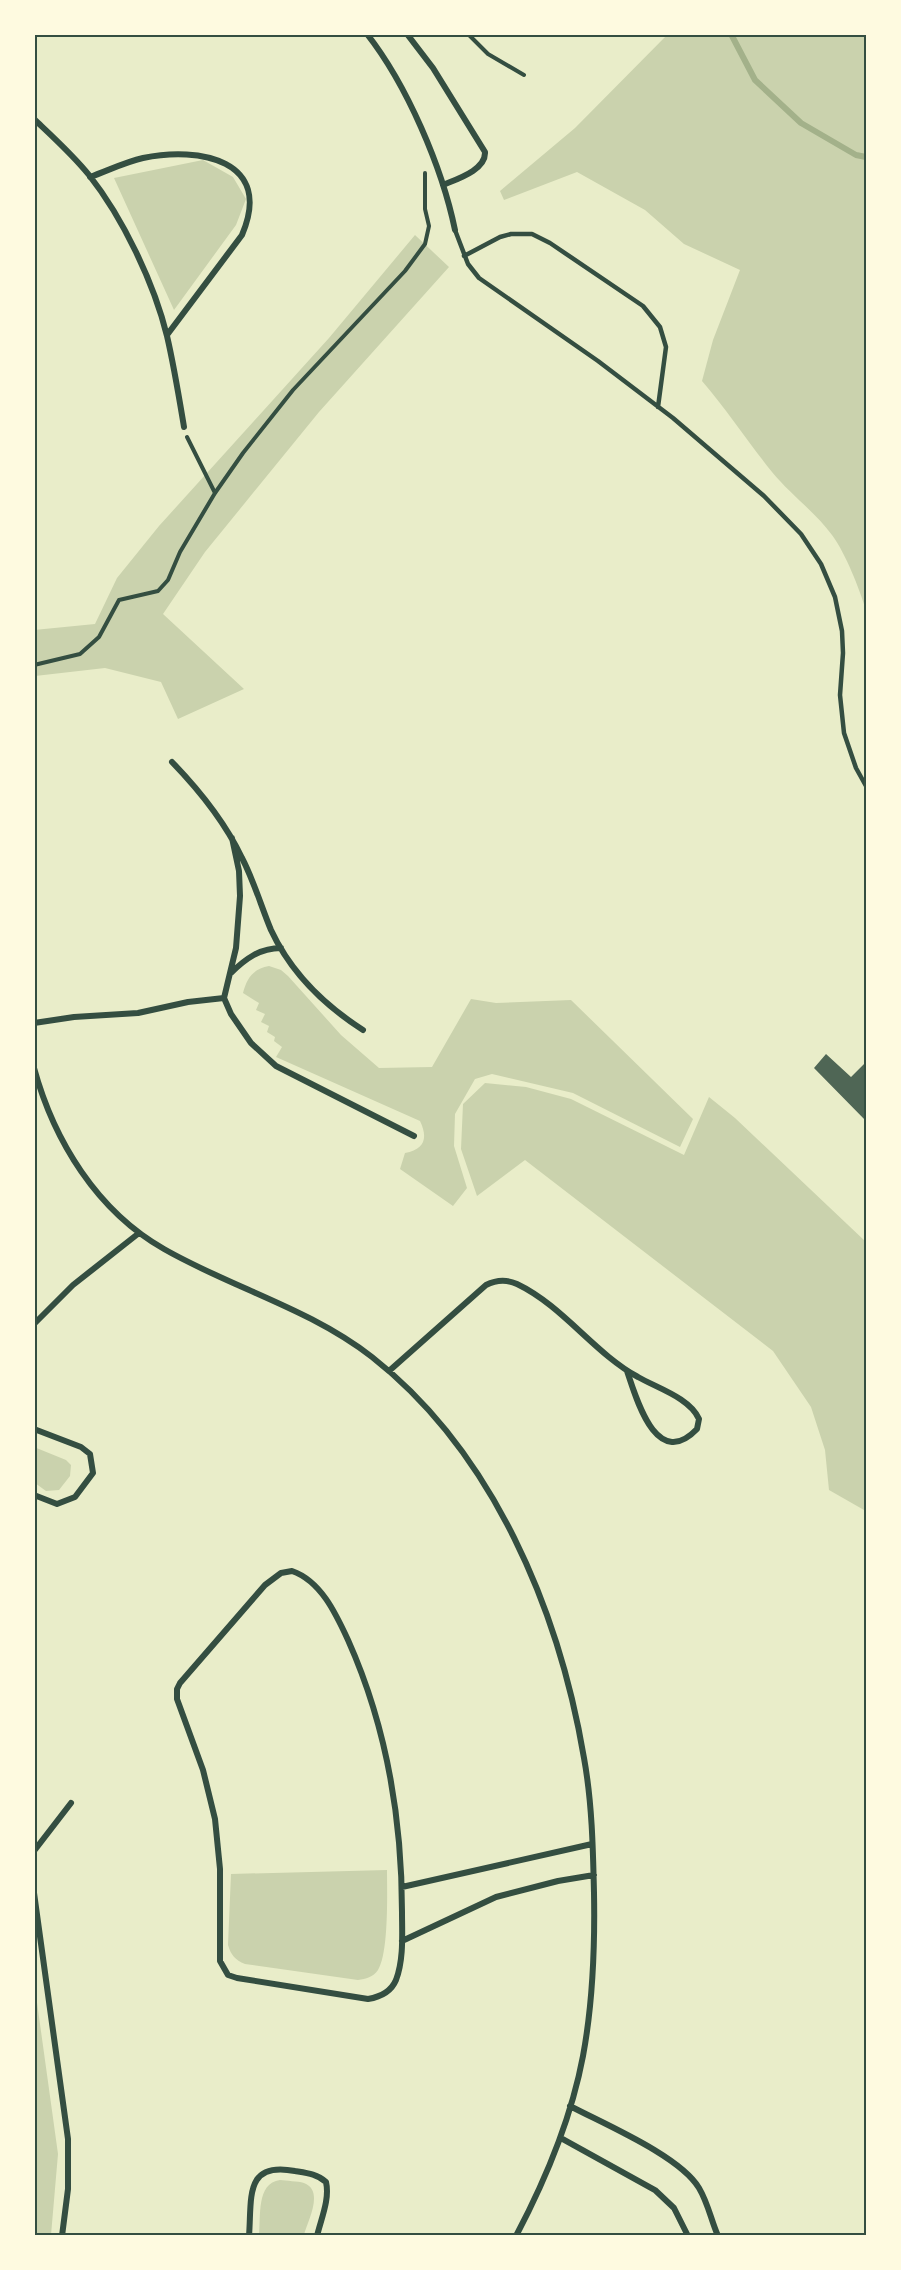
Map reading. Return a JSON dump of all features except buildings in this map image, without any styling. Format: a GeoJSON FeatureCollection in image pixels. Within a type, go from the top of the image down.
{"type":"FeatureCollection","features":[{"type":"Feature","properties":{"kind":"street"},"geometry":{"type":"LineString","coordinates":[[367,34],[386,61],[425,139],[443,185],[455,230]]}},
{"type":"Feature","properties":{"kind":"street"},"geometry":{"type":"LineString","coordinates":[[407,34],[433,68],[485,152],[486,157],[482,164],[443,185]]}},
{"type":"Feature","properties":{"kind":"street"},"geometry":{"type":"LineString","coordinates":[[34,119],[90,177],[124,230],[146,278],[167,335],[184,427]]}},
{"type":"Feature","properties":{"kind":"street"},"geometry":{"type":"LineString","coordinates":[[90,177],[142,158],[173,154],[215,158],[233,167],[242,176],[250,202],[249,219],[242,235],[167,335]]}},
{"type":"Feature","properties":{"kind":"street"},"geometry":{"type":"LineString","coordinates":[[172,762],[205,798],[232,838],[251,876],[272,932],[308,986],[334,1010],[363,1030]]}},
{"type":"Feature","properties":{"kind":"street"},"geometry":{"type":"LineString","coordinates":[[232,838],[239,871],[240,896],[237,939],[224,999],[240,1029],[276,1066],[414,1136]]}},
{"type":"Feature","properties":{"kind":"street"},"geometry":{"type":"LineString","coordinates":[[230,974],[249,957],[270,948],[281,948]]}},
{"type":"Feature","properties":{"kind":"street"},"geometry":{"type":"LineString","coordinates":[[34,1023],[74,1017],[138,1013],[188,1002],[224,999]]}},
{"type":"Feature","properties":{"kind":"street"},"geometry":{"type":"LineString","coordinates":[[34,1068],[59,1134],[79,1169],[107,1204],[140,1233],[180,1258],[304,1315],[351,1342],[389,1371],[433,1416],[471,1465],[527,1566],[546,1613],[569,1688],[584,1757],[594,1875],[592,1988],[583,2055],[561,2138],[538,2193],[516,2235]]}},
{"type":"Feature","properties":{"kind":"street"},"geometry":{"type":"LineString","coordinates":[[34,1324],[73,1285],[140,1233]]}},
{"type":"Feature","properties":{"kind":"street"},"geometry":{"type":"LineString","coordinates":[[389,1371],[486,1285],[498,1280],[507,1280],[523,1287],[556,1310],[627,1371],[689,1406],[699,1419],[694,1432],[672,1441],[654,1432],[640,1411],[627,1371]]}},
{"type":"Feature","properties":{"kind":"street"},"geometry":{"type":"LineString","coordinates":[[34,1429],[81,1447],[90,1454],[93,1473],[75,1497],[57,1504],[34,1494]]}},
{"type":"Feature","properties":{"kind":"street"},"geometry":{"type":"LineString","coordinates":[[292,1571],[300,1574],[323,1595],[341,1626],[363,1674],[388,1766],[401,1860],[402,1887],[402,1941],[396,1981],[386,1993],[378,1998],[368,1999],[237,1978],[228,1975],[220,1961],[220,1869],[215,1819],[203,1770],[177,1699],[177,1689],[266,1585],[281,1573],[292,1571]]}},
{"type":"Feature","properties":{"kind":"street"},"geometry":{"type":"LineString","coordinates":[[34,1851],[71,1803]]}},
{"type":"Feature","properties":{"kind":"street"},"geometry":{"type":"LineString","coordinates":[[402,1887],[592,1844]]}},
{"type":"Feature","properties":{"kind":"street"},"geometry":{"type":"LineString","coordinates":[[402,1941],[496,1897],[558,1881],[594,1875]]}},
{"type":"Feature","properties":{"kind":"street"},"geometry":{"type":"LineString","coordinates":[[34,1893],[68,2139],[68,2189],[62,2235]]}},
{"type":"Feature","properties":{"kind":"street"},"geometry":{"type":"LineString","coordinates":[[570,2106],[668,2158],[685,2171],[699,2188],[718,2235]]}},
{"type":"Feature","properties":{"kind":"street"},"geometry":{"type":"LineString","coordinates":[[561,2138],[655,2190],[674,2208],[688,2235]]}},
{"type":"Feature","properties":{"kind":"street"},"geometry":{"type":"LineString","coordinates":[[249,2235],[256,2180],[267,2170],[282,2168],[314,2174],[326,2182],[326,2201],[317,2235]]}},
{"type":"Feature","properties":{"kind":"lane"},"geometry":{"type":"LineString","coordinates":[[455,230],[473,272],[485,283],[598,361],[658,406],[770,502],[801,534],[821,564],[835,597],[842,631],[840,695],[844,733],[856,768],[867,786]]}},
{"type":"Feature","properties":{"kind":"lane"},"geometry":{"type":"LineString","coordinates":[[465,256],[500,237],[511,234],[532,234],[550,243],[643,306],[660,327],[666,347],[658,406]]}},
{"type":"Feature","properties":{"kind":"path"},"geometry":{"type":"LineString","coordinates":[[468,34],[488,54],[524,75]]}},
{"type":"Feature","properties":{"kind":"path"},"geometry":{"type":"LineString","coordinates":[[34,665],[80,654],[99,637],[119,600],[158,591],[168,580],[180,552],[215,493],[243,453],[293,390],[405,271],[425,244],[429,226],[424,209],[425,139]]}},
{"type":"Feature","properties":{"kind":"path"},"geometry":{"type":"LineString","coordinates":[[184,427],[192,451],[215,493]]}},
{"type":"Feature","properties":{"kind":"green space"},"geometry":{"type":"Polygon","coordinates":[[[667,35],[866,35],[866,610],[847,561],[832,535],[772,472],[702,381],[713,340],[740,270],[684,244],[645,210],[577,172],[504,200],[500,191],[575,128],[667,35]]]}},
{"type":"Feature","properties":{"kind":"green space"},"geometry":{"type":"Polygon","coordinates":[[[203,160],[233,177],[246,199],[236,225],[174,310],[114,178],[203,160]]]}},
{"type":"Feature","properties":{"kind":"green space"},"geometry":{"type":"Polygon","coordinates":[[[415,235],[449,267],[319,412],[205,552],[163,614],[244,689],[178,719],[161,682],[105,668],[35,676],[34,630],[95,624],[117,578],[159,526],[329,338],[415,235]]]}},
{"type":"Feature","properties":{"kind":"green space"},"geometry":{"type":"Polygon","coordinates":[[[269,966],[281,970],[288,976],[341,1035],[379,1068],[432,1067],[471,999],[496,1003],[571,1000],[693,1119],[680,1147],[573,1093],[492,1074],[475,1079],[455,1114],[454,1146],[467,1188],[453,1206],[400,1169],[405,1153],[417,1149],[423,1142],[424,1133],[420,1121],[276,1057],[282,1047],[274,1041],[275,1037],[267,1032],[269,1026],[261,1022],[265,1014],[256,1010],[259,1003],[243,993],[252,975],[259,969],[269,966]]]}},
{"type":"Feature","properties":{"kind":"green space"},"geometry":{"type":"Polygon","coordinates":[[[485,1083],[526,1087],[571,1099],[684,1155],[709,1097],[735,1118],[866,1242],[866,1583],[864,1510],[829,1490],[825,1450],[811,1407],[773,1351],[525,1160],[477,1196],[461,1149],[463,1104],[485,1083]]]}},
{"type":"Feature","properties":{"kind":"green space"},"geometry":{"type":"Polygon","coordinates":[[[34,1447],[66,1460],[71,1465],[70,1476],[59,1490],[46,1491],[35,1483],[34,1447]]]}},
{"type":"Feature","properties":{"kind":"green space"},"geometry":{"type":"Polygon","coordinates":[[[387,1870],[387,1922],[384,1950],[378,1970],[372,1976],[358,1980],[245,1964],[236,1959],[231,1952],[228,1945],[231,1874],[387,1870]]]}},
{"type":"Feature","properties":{"kind":"green space"},"geometry":{"type":"Polygon","coordinates":[[[35,1988],[58,2154],[51,2235],[35,2235],[35,1988]]]}},
{"type":"Feature","properties":{"kind":"green space"},"geometry":{"type":"Polygon","coordinates":[[[280,2180],[304,2183],[313,2193],[313,2207],[304,2235],[259,2235],[263,2194],[272,2182],[280,2180]]]}},
{"type":"Feature","properties":{"kind":"waterway"},"geometry":{"type":"LineString","coordinates":[[731,34],[755,80],[801,123],[856,155],[866,157]]}}]}
